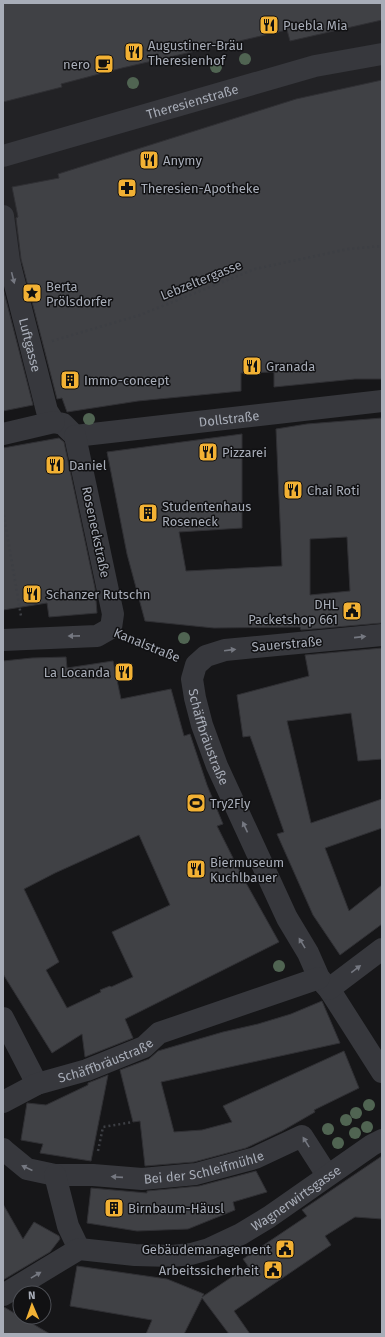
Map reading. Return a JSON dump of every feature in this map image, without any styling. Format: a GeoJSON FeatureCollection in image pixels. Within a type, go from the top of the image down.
{"type":"FeatureCollection","features":[{"type":"Feature","properties":{"kind":"street","name":"Theresienstraße"},"geometry":{"type":"LineString","coordinates":[[3,156],[315,66],[382,54]]}},
{"type":"Feature","properties":{"kind":"street","name":"Luftgasse"},"geometry":{"type":"LineString","coordinates":[[4,221],[9,261],[47,411],[54,422]]}},
{"type":"Feature","properties":{"kind":"street","name":"Dollstraße"},"geometry":{"type":"LineString","coordinates":[[75,436],[382,401]]}},
{"type":"Feature","properties":{"kind":"street"},"geometry":{"type":"LineString","coordinates":[[3,434],[54,422],[63,424],[75,436]]}},
{"type":"Feature","properties":{"kind":"street","name":"Roseneckstraße"},"geometry":{"type":"LineString","coordinates":[[75,436],[113,614],[112,628]]}},
{"type":"Feature","properties":{"kind":"street","name":"Kanalstraße"},"geometry":{"type":"LineString","coordinates":[[12,639],[97,636],[112,628]]}},
{"type":"Feature","properties":{"kind":"street","name":"Sauerstraße"},"geometry":{"type":"LineString","coordinates":[[196,665],[206,656],[225,650],[382,635]]}},
{"type":"Feature","properties":{"kind":"street","name":"Schäffbräustraße"},"geometry":{"type":"LineString","coordinates":[[196,665],[192,679],[195,698],[202,725],[217,766],[287,918],[308,953],[324,984],[382,1072]]}},
{"type":"Feature","properties":{"kind":"street"},"geometry":{"type":"LineString","coordinates":[[324,984],[382,949]]}},
{"type":"Feature","properties":{"kind":"street","name":"Schäffbräustraße"},"geometry":{"type":"LineString","coordinates":[[3,1102],[37,1084],[87,1070],[144,1047],[159,1033],[178,1026],[324,984]]}},
{"type":"Feature","properties":{"kind":"street"},"geometry":{"type":"LineString","coordinates":[[3,1018],[37,1084]]}},
{"type":"Feature","properties":{"kind":"street","name":"Bei der Schleifmühle"},"geometry":{"type":"LineString","coordinates":[[3,1148],[4,1151],[27,1170],[55,1175],[93,1175],[142,1179],[196,1174],[255,1158],[302,1136],[327,1175]]}},
{"type":"Feature","properties":{"kind":"street","name":"Wagnerwirtsgasse"},"geometry":{"type":"LineString","coordinates":[[79,1249],[135,1255],[172,1256],[191,1254],[209,1249],[241,1234],[269,1217],[327,1175],[382,1140]]}},
{"type":"Feature","properties":{"kind":"street"},"geometry":{"type":"LineString","coordinates":[[3,1295],[79,1249],[68,1226],[55,1175]]}},
{"type":"Feature","properties":{"kind":"path","name":"Lebzeltergasse"},"geometry":{"type":"LineString","coordinates":[[31,348],[140,315],[255,269],[348,249],[382,246]]}},
{"type":"Feature","properties":{"kind":"path"},"geometry":{"type":"LineString","coordinates":[[3,510],[21,617],[12,639]]}},
{"type":"Feature","properties":{"kind":"path","name":"Kanalstraße"},"geometry":{"type":"LineString","coordinates":[[112,628],[196,665]]}},
{"type":"Feature","properties":{"kind":"path"},"geometry":{"type":"LineString","coordinates":[[93,1175],[103,1127],[133,1122]]}},
{"type":"Feature","properties":{"kind":"shaded area"},"geometry":{"type":"Polygon","coordinates":[[[3,3],[382,3],[382,196],[5,267],[3,248],[3,3]]]}},
{"type":"Feature","properties":{"kind":"building"},"geometry":{"type":"Polygon","coordinates":[[[3,3],[382,3],[382,20],[290,41],[287,30],[122,68],[61,84],[62,87],[3,102],[3,3]]]}},
{"type":"Feature","properties":{"kind":"building"},"geometry":{"type":"Polygon","coordinates":[[[382,80],[382,379],[355,379],[274,387],[274,372],[241,373],[241,391],[138,401],[67,412],[62,398],[57,399],[21,259],[16,218],[18,217],[12,187],[59,178],[58,174],[296,99],[382,80]]]}},
{"type":"Feature","properties":{"kind":"building"},"geometry":{"type":"Polygon","coordinates":[[[3,288],[33,405],[3,411],[3,288]]]}},
{"type":"Feature","properties":{"kind":"building"},"geometry":{"type":"Polygon","coordinates":[[[382,418],[382,623],[301,630],[300,627],[214,628],[145,621],[127,554],[107,452],[242,434],[242,528],[179,532],[186,571],[282,566],[276,429],[307,424],[382,418]],[[347,537],[310,539],[310,595],[350,591],[347,537]]]}},
{"type":"Feature","properties":{"kind":"building"},"geometry":{"type":"Polygon","coordinates":[[[59,438],[64,442],[95,588],[97,613],[49,617],[47,603],[3,610],[3,448],[59,438]]]}},
{"type":"Feature","properties":{"kind":"building"},"geometry":{"type":"Polygon","coordinates":[[[382,648],[382,759],[358,761],[351,713],[287,721],[311,823],[382,799],[382,828],[325,848],[349,911],[382,885],[382,924],[340,955],[313,915],[277,834],[284,832],[250,736],[243,737],[237,695],[309,676],[305,655],[382,648]]]}},
{"type":"Feature","properties":{"kind":"building"},"geometry":{"type":"Polygon","coordinates":[[[66,657],[67,668],[113,661],[121,699],[171,689],[184,736],[190,734],[207,785],[223,824],[217,826],[241,874],[279,942],[125,1019],[133,1038],[85,1057],[82,1034],[52,1053],[3,974],[3,661],[66,657]],[[139,835],[55,873],[24,889],[59,962],[46,970],[67,1008],[101,992],[100,990],[110,986],[111,987],[133,977],[112,932],[170,905],[139,835]]]}},
{"type":"Feature","properties":{"kind":"building"},"geometry":{"type":"Polygon","coordinates":[[[322,1001],[340,1043],[161,1082],[174,1132],[202,1130],[232,1122],[223,1106],[344,1051],[359,1088],[314,1110],[315,1112],[282,1131],[246,1148],[194,1162],[145,1166],[140,1121],[133,1122],[120,1070],[149,1059],[158,1051],[291,1014],[322,1001]]]}},
{"type":"Feature","properties":{"kind":"building"},"geometry":{"type":"Polygon","coordinates":[[[108,1075],[91,1161],[40,1153],[43,1144],[21,1140],[27,1103],[46,1105],[88,1085],[88,1083],[108,1075]]]}},
{"type":"Feature","properties":{"kind":"building"},"geometry":{"type":"Polygon","coordinates":[[[382,1156],[382,1219],[355,1217],[325,1236],[331,1245],[234,1311],[250,1334],[229,1334],[202,1298],[184,1334],[146,1334],[152,1320],[70,1306],[77,1266],[167,1279],[204,1294],[202,1297],[248,1266],[243,1259],[307,1216],[302,1210],[382,1156]]]}},
{"type":"Feature","properties":{"kind":"building"},"geometry":{"type":"Polygon","coordinates":[[[256,1171],[267,1192],[233,1202],[235,1210],[188,1229],[137,1231],[87,1223],[91,1188],[147,1193],[147,1191],[199,1186],[256,1171]]]}},
{"type":"Feature","properties":{"kind":"building"},"geometry":{"type":"Polygon","coordinates":[[[3,1204],[23,1239],[34,1222],[59,1236],[60,1239],[50,1252],[3,1280],[3,1204]]]}},
{"type":"Feature","properties":{"kind":"building"},"geometry":{"type":"Polygon","coordinates":[[[4,1307],[12,1312],[12,1325],[35,1325],[50,1334],[3,1334],[4,1307]]]}},
{"type":"Feature","properties":{"kind":"place","name":"Puebla Mia"},"geometry":{"type":"Point","coordinates":[269,25]}},
{"type":"Feature","properties":{"kind":"place","name":"Augustiner-Bräu Theresienhof"},"geometry":{"type":"Point","coordinates":[134,52]}},
{"type":"Feature","properties":{"kind":"place","name":"nero"},"geometry":{"type":"Point","coordinates":[104,64]}},
{"type":"Feature","properties":{"kind":"place","name":"Anymy"},"geometry":{"type":"Point","coordinates":[149,160]}},
{"type":"Feature","properties":{"kind":"place","name":"Theresien-Apotheke"},"geometry":{"type":"Point","coordinates":[127,188]}},
{"type":"Feature","properties":{"kind":"place","name":"Berta Prölsdorfer"},"geometry":{"type":"Point","coordinates":[32,293]}},
{"type":"Feature","properties":{"kind":"place","name":"Granada"},"geometry":{"type":"Point","coordinates":[252,366]}},
{"type":"Feature","properties":{"kind":"place","name":"Immo-concept"},"geometry":{"type":"Point","coordinates":[70,380]}},
{"type":"Feature","properties":{"kind":"place","name":"Pizzarei"},"geometry":{"type":"Point","coordinates":[208,452]}},
{"type":"Feature","properties":{"kind":"place","name":"Daniel"},"geometry":{"type":"Point","coordinates":[55,465]}},
{"type":"Feature","properties":{"kind":"place","name":"Chai Roti"},"geometry":{"type":"Point","coordinates":[293,490]}},
{"type":"Feature","properties":{"kind":"place","name":"Studentenhaus Roseneck"},"geometry":{"type":"Point","coordinates":[148,513]}},
{"type":"Feature","properties":{"kind":"place","name":"Schanzer Rutschn"},"geometry":{"type":"Point","coordinates":[32,594]}},
{"type":"Feature","properties":{"kind":"place","name":"DHL Packetshop 661"},"geometry":{"type":"Point","coordinates":[352,611]}},
{"type":"Feature","properties":{"kind":"place","name":"La Locanda"},"geometry":{"type":"Point","coordinates":[124,672]}},
{"type":"Feature","properties":{"kind":"place","name":"Try2Fly"},"geometry":{"type":"Point","coordinates":[196,803]}},
{"type":"Feature","properties":{"kind":"place","name":"Biermuseum Kuchlbauer"},"geometry":{"type":"Point","coordinates":[196,869]}},
{"type":"Feature","properties":{"kind":"place","name":"Birnbaum-Häusl"},"geometry":{"type":"Point","coordinates":[114,1208]}},
{"type":"Feature","properties":{"kind":"place","name":"Gebäudemanagement"},"geometry":{"type":"Point","coordinates":[285,1249]}},
{"type":"Feature","properties":{"kind":"place","name":"Arbeitssicherheit"},"geometry":{"type":"Point","coordinates":[273,1270]}}]}
